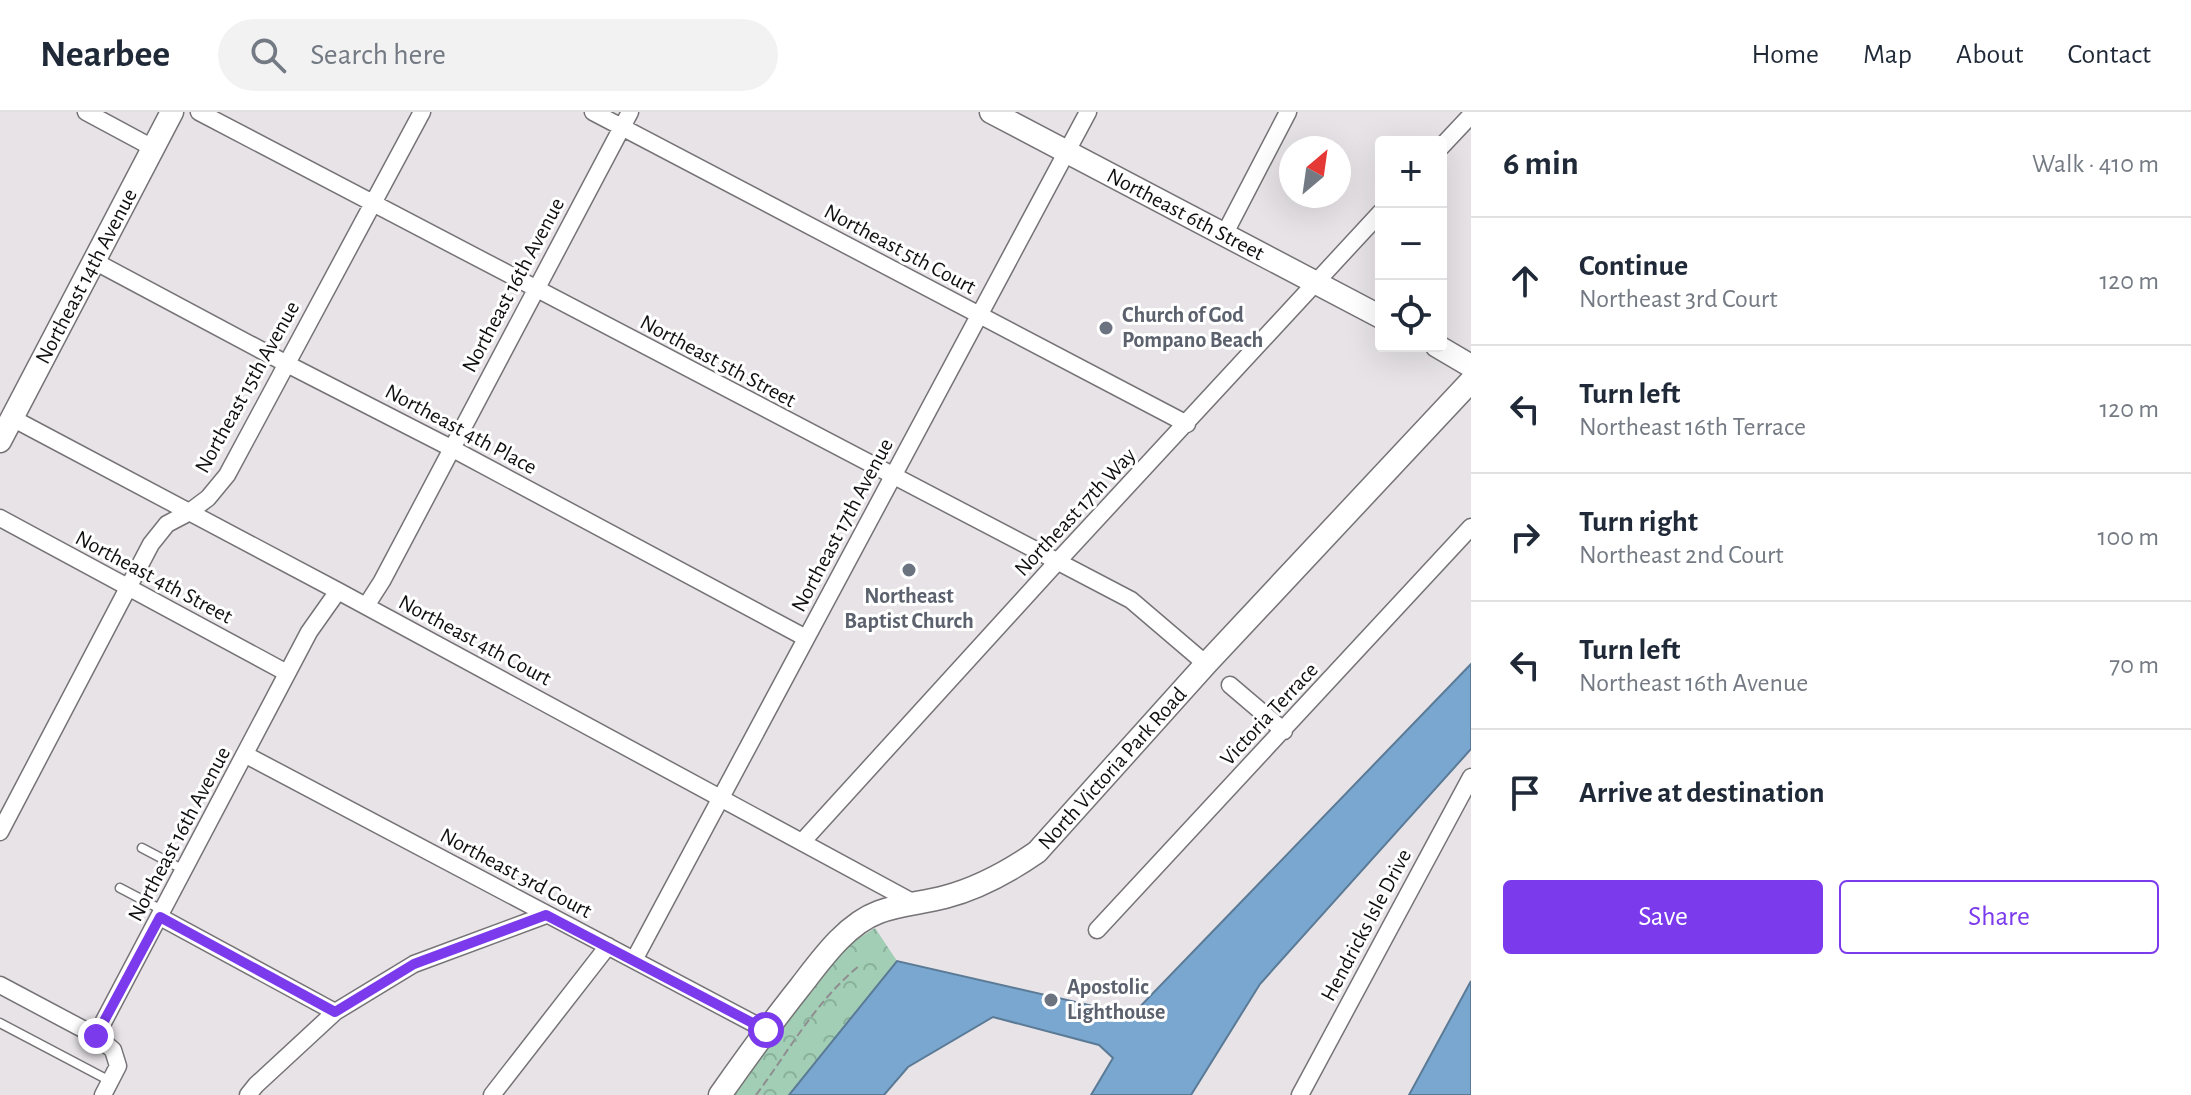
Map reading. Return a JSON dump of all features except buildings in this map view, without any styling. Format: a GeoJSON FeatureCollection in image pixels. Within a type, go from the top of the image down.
{"type":"FeatureCollection","features":[{"type":"Feature","properties":{"kind":"street"},"geometry":{"type":"LineString","coordinates":[[86,112],[153,148]]}},
{"type":"Feature","properties":{"kind":"street","name":"Northeast 14th Avenue"},"geometry":{"type":"LineString","coordinates":[[0,441],[172,112]]}},
{"type":"Feature","properties":{"kind":"street","name":"Northeast 5th Street"},"geometry":{"type":"LineString","coordinates":[[199,112],[1131,600],[1206,664]]}},
{"type":"Feature","properties":{"kind":"street","name":"Northeast 15th Avenue"},"geometry":{"type":"LineString","coordinates":[[0,832],[151,544],[167,524],[208,498],[227,475],[422,112]]}},
{"type":"Feature","properties":{"kind":"street","name":"Northeast 5th Court"},"geometry":{"type":"LineString","coordinates":[[593,112],[626,120],[978,315],[1187,424]]}},
{"type":"Feature","properties":{"kind":"street","name":"Northeast 6th Street"},"geometry":{"type":"LineString","coordinates":[[991,112],[1375,314]]}},
{"type":"Feature","properties":{"kind":"street","name":"Northeast 17th Avenue"},"geometry":{"type":"LineString","coordinates":[[634,960],[1088,112]]}},
{"type":"Feature","properties":{"kind":"street"},"geometry":{"type":"LineString","coordinates":[[1224,235],[1288,112]]}},
{"type":"Feature","properties":{"kind":"street"},"geometry":{"type":"LineString","coordinates":[[1447,141],[1471,115]]}},
{"type":"Feature","properties":{"kind":"street","name":"Northeast 16th Avenue"},"geometry":{"type":"LineString","coordinates":[[366,606],[626,120]]}},
{"type":"Feature","properties":{"kind":"street","name":"Northeast 17th Way"},"geometry":{"type":"LineString","coordinates":[[802,842],[1375,219]]}},
{"type":"Feature","properties":{"kind":"street","name":"Northeast 4th Place"},"geometry":{"type":"LineString","coordinates":[[94,261],[806,638]]}},
{"type":"Feature","properties":{"kind":"street"},"geometry":{"type":"LineString","coordinates":[[1447,352],[1471,366]]}},
{"type":"Feature","properties":{"kind":"street","name":"North Victoria Park Road"},"geometry":{"type":"LineString","coordinates":[[720,1095],[766,1030],[824,957],[851,929],[878,912],[979,887],[1037,852],[1206,664],[1471,381]]}},
{"type":"Feature","properties":{"kind":"street","name":"Northeast 4th Court"},"geometry":{"type":"LineString","coordinates":[[12,418],[916,904]]}},
{"type":"Feature","properties":{"kind":"street","name":"Northeast 4th Street"},"geometry":{"type":"LineString","coordinates":[[0,518],[287,673]]}},
{"type":"Feature","properties":{"kind":"street","name":"Victoria Terrace"},"geometry":{"type":"LineString","coordinates":[[1097,930],[1471,527]]}},
{"type":"Feature","properties":{"kind":"street","name":"Northeast 16th Avenue"},"geometry":{"type":"LineString","coordinates":[[96,1036],[309,632],[338,591]]}},
{"type":"Feature","properties":{"kind":"street"},"geometry":{"type":"LineString","coordinates":[[1230,685],[1284,731]]}},
{"type":"Feature","properties":{"kind":"street","name":"Northeast 3rd Court"},"geometry":{"type":"LineString","coordinates":[[246,755],[766,1030]]}},
{"type":"Feature","properties":{"kind":"street","name":"Hendricks Isle Drive"},"geometry":{"type":"LineString","coordinates":[[1300,1095],[1471,777]]}},
{"type":"Feature","properties":{"kind":"street"},"geometry":{"type":"LineString","coordinates":[[161,914],[335,1012]]}},
{"type":"Feature","properties":{"kind":"street"},"geometry":{"type":"LineString","coordinates":[[248,1095],[335,1012],[414,964],[546,915]]}},
{"type":"Feature","properties":{"kind":"street"},"geometry":{"type":"LineString","coordinates":[[492,1095],[608,946]]}},
{"type":"Feature","properties":{"kind":"street"},"geometry":{"type":"LineString","coordinates":[[0,985],[96,1036],[113,1050],[118,1066],[106,1088]]}},
{"type":"Feature","properties":{"kind":"lane"},"geometry":{"type":"LineString","coordinates":[[142,848],[185,870]]}},
{"type":"Feature","properties":{"kind":"lane"},"geometry":{"type":"LineString","coordinates":[[120,888],[161,914]]}},
{"type":"Feature","properties":{"kind":"lane"},"geometry":{"type":"LineString","coordinates":[[0,1023],[106,1088]]}},
{"type":"Feature","properties":{"kind":"path"},"geometry":{"type":"LineString","coordinates":[[756,1095],[804,1025],[843,979],[859,966]]}},
{"type":"Feature","properties":{"kind":"green space"},"geometry":{"type":"Polygon","coordinates":[[[875,928],[897,961],[789,1095],[730,1095],[832,961],[851,943],[875,928]]]}},
{"type":"Feature","properties":{"kind":"water"},"geometry":{"type":"Polygon","coordinates":[[[1471,664],[1471,749],[1260,984],[1191,1095],[1091,1095],[1113,1058],[1099,1045],[993,1017],[908,1067],[884,1095],[789,1095],[897,961],[1132,1015],[1471,664]]]}},
{"type":"Feature","properties":{"kind":"water"},"geometry":{"type":"Polygon","coordinates":[[[1471,981],[1471,1095],[1409,1095],[1471,981]]]}},
{"type":"Feature","properties":{"kind":"place","name":"Church of God Pompano Beach"},"geometry":{"type":"Point","coordinates":[1106,328]}},
{"type":"Feature","properties":{"kind":"place","name":"Northeast Baptist Church"},"geometry":{"type":"Point","coordinates":[909,570]}},
{"type":"Feature","properties":{"kind":"place","name":"Apostolic Lighthouse"},"geometry":{"type":"Point","coordinates":[1051,1000]}},
{"type":"Feature","properties":{"kind":"route"},"geometry":{"type":"LineString","coordinates":[[96,1036],[160,917],[335,1012],[414,964],[546,915],[766,1030]]}}]}
